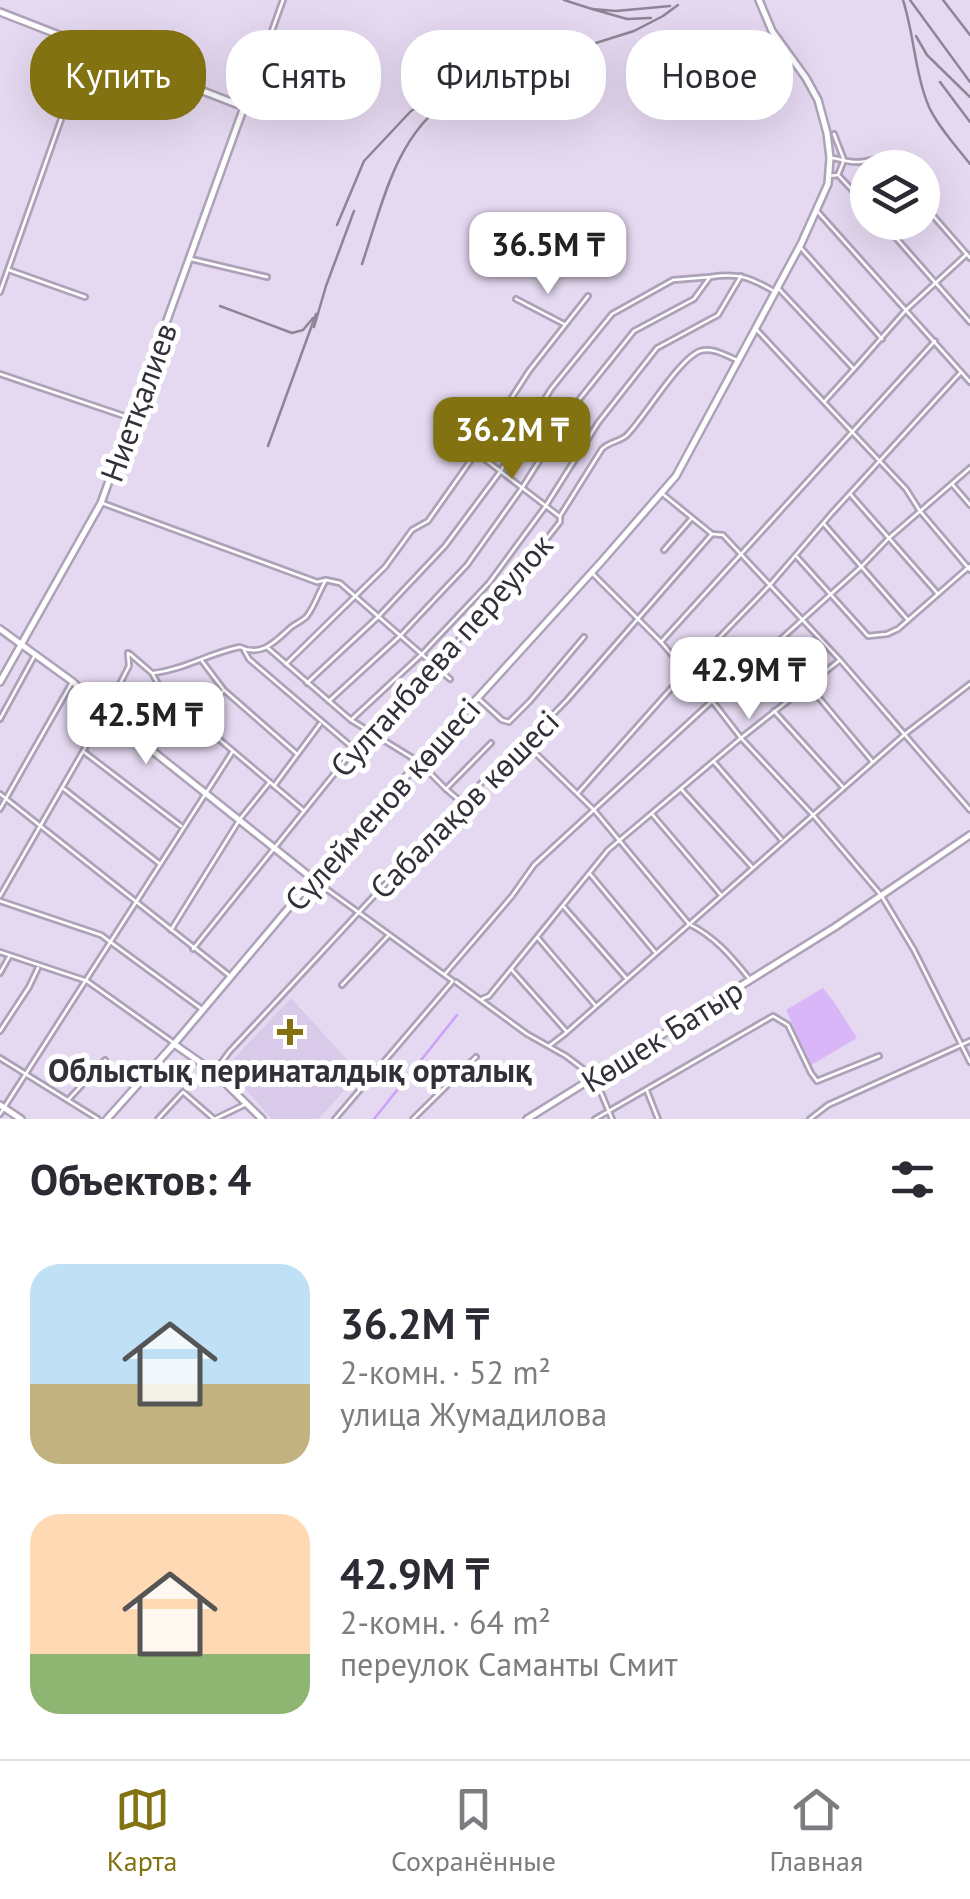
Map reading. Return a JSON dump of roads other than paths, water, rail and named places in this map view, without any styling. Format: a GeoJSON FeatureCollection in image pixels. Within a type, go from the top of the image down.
{"type":"FeatureCollection","features":[{"type":"Feature","properties":{"kind":"street"},"geometry":{"type":"LineString","coordinates":[[272,30],[283,0]]}},
{"type":"Feature","properties":{"kind":"street","name":"Сүлейменов көшесі"},"geometry":{"type":"LineString","coordinates":[[107,1119],[312,879],[676,476],[800,247],[825,194],[829,176],[828,133],[818,100],[772,31],[759,0]]}},
{"type":"Feature","properties":{"kind":"street"},"geometry":{"type":"LineString","coordinates":[[0,12],[47,30]]}},
{"type":"Feature","properties":{"kind":"street"},"geometry":{"type":"LineString","coordinates":[[0,292],[61,120]]}},
{"type":"Feature","properties":{"kind":"street","name":"Ниетқалиев"},"geometry":{"type":"LineString","coordinates":[[0,682],[101,503],[239,120]]}},
{"type":"Feature","properties":{"kind":"street"},"geometry":{"type":"LineString","coordinates":[[834,134],[844,160],[838,175]]}},
{"type":"Feature","properties":{"kind":"street"},"geometry":{"type":"LineString","coordinates":[[830,158],[850,161]]}},
{"type":"Feature","properties":{"kind":"street"},"geometry":{"type":"LineString","coordinates":[[829,176],[838,175]]}},
{"type":"Feature","properties":{"kind":"street"},"geometry":{"type":"LineString","coordinates":[[838,175],[850,188]]}},
{"type":"Feature","properties":{"kind":"street"},"geometry":{"type":"LineString","coordinates":[[818,211],[970,382]]}},
{"type":"Feature","properties":{"kind":"street"},"geometry":{"type":"LineString","coordinates":[[824,402],[906,310],[968,256],[940,224]]}},
{"type":"Feature","properties":{"kind":"street"},"geometry":{"type":"LineString","coordinates":[[898,240],[970,322]]}},
{"type":"Feature","properties":{"kind":"street"},"geometry":{"type":"LineString","coordinates":[[800,247],[882,339]]}},
{"type":"Feature","properties":{"kind":"street"},"geometry":{"type":"LineString","coordinates":[[189,259],[267,277]]}},
{"type":"Feature","properties":{"kind":"street"},"geometry":{"type":"LineString","coordinates":[[8,269],[85,297]]}},
{"type":"Feature","properties":{"kind":"street"},"geometry":{"type":"LineString","coordinates":[[350,720],[422,654],[488,583],[545,506],[598,423],[657,348],[718,315],[742,276]]}},
{"type":"Feature","properties":{"kind":"street"},"geometry":{"type":"LineString","coordinates":[[307,683],[378,617],[445,546],[500,472],[551,389],[612,314],[672,280],[742,276],[783,291],[854,369]]}},
{"type":"Feature","properties":{"kind":"street"},"geometry":{"type":"LineString","coordinates":[[329,702],[400,636],[467,565],[574,406],[634,331],[694,299],[710,277]]}},
{"type":"Feature","properties":{"kind":"street"},"geometry":{"type":"LineString","coordinates":[[286,664],[356,598],[412,530],[428,520],[529,371],[588,296]]}},
{"type":"Feature","properties":{"kind":"street"},"geometry":{"type":"LineString","coordinates":[[516,300],[566,324]]}},
{"type":"Feature","properties":{"kind":"street"},"geometry":{"type":"LineString","coordinates":[[755,328],[906,488],[920,511],[969,568],[908,621],[886,634],[868,636],[796,555]]}},
{"type":"Feature","properties":{"kind":"street"},"geometry":{"type":"LineString","coordinates":[[661,642],[935,341]]}},
{"type":"Feature","properties":{"kind":"street","name":"Султанбаева переулок"},"geometry":{"type":"LineString","coordinates":[[193,949],[354,749],[503,594],[560,522],[602,449],[625,438],[692,356],[712,350],[737,360]]}},
{"type":"Feature","properties":{"kind":"street"},"geometry":{"type":"LineString","coordinates":[[578,793],[962,372]]}},
{"type":"Feature","properties":{"kind":"street"},"geometry":{"type":"LineString","coordinates":[[0,374],[132,419]]}},
{"type":"Feature","properties":{"kind":"street"},"geometry":{"type":"LineString","coordinates":[[476,453],[560,516]]}},
{"type":"Feature","properties":{"kind":"street"},"geometry":{"type":"LineString","coordinates":[[445,974],[534,866],[888,538],[970,468]]}},
{"type":"Feature","properties":{"kind":"street"},"geometry":{"type":"LineString","coordinates":[[952,484],[970,505]]}},
{"type":"Feature","properties":{"kind":"street"},"geometry":{"type":"LineString","coordinates":[[662,494],[712,534],[723,535],[840,660],[970,810]]}},
{"type":"Feature","properties":{"kind":"street"},"geometry":{"type":"LineString","coordinates":[[850,494],[938,595]]}},
{"type":"Feature","properties":{"kind":"street"},"geometry":{"type":"LineString","coordinates":[[101,503],[317,582],[340,583],[450,679]]}},
{"type":"Feature","properties":{"kind":"street"},"geometry":{"type":"LineString","coordinates":[[664,550],[692,518]]}},
{"type":"Feature","properties":{"kind":"street"},"geometry":{"type":"LineString","coordinates":[[823,523],[908,621]]}},
{"type":"Feature","properties":{"kind":"street","name":"Сабалақов көшесі"},"geometry":{"type":"LineString","coordinates":[[214,1072],[461,802],[566,700],[712,534]]}},
{"type":"Feature","properties":{"kind":"street"},"geometry":{"type":"LineString","coordinates":[[591,572],[661,642],[740,738],[814,815],[882,895],[970,1062]]}},
{"type":"Feature","properties":{"kind":"street"},"geometry":{"type":"LineString","coordinates":[[244,650],[268,648],[288,628],[306,618],[326,580]]}},
{"type":"Feature","properties":{"kind":"street"},"geometry":{"type":"LineString","coordinates":[[0,629],[73,682],[312,879],[527,1034],[595,1078],[612,1119]]}},
{"type":"Feature","properties":{"kind":"street"},"geometry":{"type":"LineString","coordinates":[[478,698],[508,722],[584,637]]}},
{"type":"Feature","properties":{"kind":"street"},"geometry":{"type":"LineString","coordinates":[[152,673],[176,670],[240,647],[249,660],[354,749]]}},
{"type":"Feature","properties":{"kind":"street"},"geometry":{"type":"LineString","coordinates":[[268,648],[350,720],[419,762],[461,802]]}},
{"type":"Feature","properties":{"kind":"street"},"geometry":{"type":"LineString","coordinates":[[202,1010],[101,935],[0,898],[106,713],[129,666],[128,653],[152,673],[162,691],[304,811]]}},
{"type":"Feature","properties":{"kind":"street"},"geometry":{"type":"LineString","coordinates":[[0,719],[36,654]]}},
{"type":"Feature","properties":{"kind":"street"},"geometry":{"type":"LineString","coordinates":[[201,660],[224,690],[297,754]]}},
{"type":"Feature","properties":{"kind":"street"},"geometry":{"type":"LineString","coordinates":[[480,999],[489,996],[620,839],[840,660]]}},
{"type":"Feature","properties":{"kind":"street"},"geometry":{"type":"LineString","coordinates":[[129,666],[139,664]]}},
{"type":"Feature","properties":{"kind":"street"},"geometry":{"type":"LineString","coordinates":[[0,809],[73,682]]}},
{"type":"Feature","properties":{"kind":"street"},"geometry":{"type":"LineString","coordinates":[[550,1046],[905,734],[970,684]]}},
{"type":"Feature","properties":{"kind":"street"},"geometry":{"type":"LineString","coordinates":[[808,685],[873,762]]}},
{"type":"Feature","properties":{"kind":"street"},"geometry":{"type":"LineString","coordinates":[[200,723],[224,690]]}},
{"type":"Feature","properties":{"kind":"street"},"geometry":{"type":"LineString","coordinates":[[774,711],[844,788]]}},
{"type":"Feature","properties":{"kind":"street"},"geometry":{"type":"LineString","coordinates":[[170,931],[240,819],[322,723]]}},
{"type":"Feature","properties":{"kind":"street"},"geometry":{"type":"LineString","coordinates":[[523,741],[594,810],[690,924],[721,944],[750,979]]}},
{"type":"Feature","properties":{"kind":"street"},"geometry":{"type":"LineString","coordinates":[[446,789],[491,743]]}},
{"type":"Feature","properties":{"kind":"street"},"geometry":{"type":"LineString","coordinates":[[83,751],[183,827]]}},
{"type":"Feature","properties":{"kind":"street"},"geometry":{"type":"LineString","coordinates":[[21,1119],[1,1109],[233,751]]}},
{"type":"Feature","properties":{"kind":"street"},"geometry":{"type":"LineString","coordinates":[[714,760],[782,842]]}},
{"type":"Feature","properties":{"kind":"street"},"geometry":{"type":"LineString","coordinates":[[63,788],[160,864]]}},
{"type":"Feature","properties":{"kind":"street"},"geometry":{"type":"LineString","coordinates":[[680,788],[753,868]]}},
{"type":"Feature","properties":{"kind":"street"},"geometry":{"type":"LineString","coordinates":[[0,794],[230,976]]}},
{"type":"Feature","properties":{"kind":"street"},"geometry":{"type":"LineString","coordinates":[[651,813],[722,895]]}},
{"type":"Feature","properties":{"kind":"street","name":"Көшек Батыр"},"geometry":{"type":"LineString","coordinates":[[527,1119],[970,836]]}},
{"type":"Feature","properties":{"kind":"street"},"geometry":{"type":"LineString","coordinates":[[589,873],[657,954]]}},
{"type":"Feature","properties":{"kind":"street"},"geometry":{"type":"LineString","coordinates":[[563,906],[627,979]]}},
{"type":"Feature","properties":{"kind":"street"},"geometry":{"type":"LineString","coordinates":[[342,985],[389,935]]}},
{"type":"Feature","properties":{"kind":"street"},"geometry":{"type":"LineString","coordinates":[[537,937],[596,1006]]}},
{"type":"Feature","properties":{"kind":"street"},"geometry":{"type":"LineString","coordinates":[[0,952],[86,981],[214,1072],[262,1119]]}},
{"type":"Feature","properties":{"kind":"street"},"geometry":{"type":"LineString","coordinates":[[0,973],[10,955]]}},
{"type":"Feature","properties":{"kind":"street"},"geometry":{"type":"LineString","coordinates":[[0,1030],[40,965]]}},
{"type":"Feature","properties":{"kind":"street"},"geometry":{"type":"LineString","coordinates":[[511,969],[568,1032]]}},
{"type":"Feature","properties":{"kind":"street"},"geometry":{"type":"LineString","coordinates":[[336,1119],[453,980]]}},
{"type":"Feature","properties":{"kind":"street"},"geometry":{"type":"LineString","coordinates":[[595,1119],[773,1016],[788,1025],[817,1080],[880,1056]]}},
{"type":"Feature","properties":{"kind":"street"},"geometry":{"type":"LineString","coordinates":[[810,1119],[828,1105],[970,1041]]}},
{"type":"Feature","properties":{"kind":"street"},"geometry":{"type":"LineString","coordinates":[[414,1119],[476,1057]]}},
{"type":"Feature","properties":{"kind":"street"},"geometry":{"type":"LineString","coordinates":[[0,1058],[98,1119]]}},
{"type":"Feature","properties":{"kind":"street"},"geometry":{"type":"LineString","coordinates":[[68,1100],[105,1060]]}},
{"type":"Feature","properties":{"kind":"street"},"geometry":{"type":"LineString","coordinates":[[646,1090],[658,1119]]}},
{"type":"Feature","properties":{"kind":"street"},"geometry":{"type":"LineString","coordinates":[[158,1119],[183,1092],[214,1119],[247,1103]]}},
{"type":"Feature","properties":{"kind":"waterway"},"geometry":{"type":"LineString","coordinates":[[374,1119],[457,1015]]}},
{"type":"Feature","properties":{"kind":"railway"},"geometry":{"type":"LineString","coordinates":[[564,0],[592,9]]}},
{"type":"Feature","properties":{"kind":"railway"},"geometry":{"type":"LineString","coordinates":[[903,0],[929,107],[970,164]]}},
{"type":"Feature","properties":{"kind":"railway"},"geometry":{"type":"LineString","coordinates":[[910,0],[970,82]]}},
{"type":"Feature","properties":{"kind":"railway"},"geometry":{"type":"LineString","coordinates":[[943,0],[970,35]]}},
{"type":"Feature","properties":{"kind":"railway"},"geometry":{"type":"LineString","coordinates":[[606,40],[634,31],[678,5]]}},
{"type":"Feature","properties":{"kind":"railway"},"geometry":{"type":"LineString","coordinates":[[651,18],[627,19],[592,9],[670,6]]}},
{"type":"Feature","properties":{"kind":"railway"},"geometry":{"type":"LineString","coordinates":[[916,36],[927,55],[970,97]]}},
{"type":"Feature","properties":{"kind":"railway"},"geometry":{"type":"LineString","coordinates":[[940,82],[970,122]]}},
{"type":"Feature","properties":{"kind":"railway"},"geometry":{"type":"LineString","coordinates":[[337,225],[364,161],[403,120]]}},
{"type":"Feature","properties":{"kind":"railway"},"geometry":{"type":"LineString","coordinates":[[362,264],[393,174],[403,152],[427,120]]}},
{"type":"Feature","properties":{"kind":"railway"},"geometry":{"type":"LineString","coordinates":[[314,327],[354,211]]}},
{"type":"Feature","properties":{"kind":"railway"},"geometry":{"type":"LineString","coordinates":[[220,306],[292,333],[303,330],[313,318]]}},
{"type":"Feature","properties":{"kind":"railway"},"geometry":{"type":"LineString","coordinates":[[268,446],[316,314]]}},
{"type":"Feature","properties":{"kind":"place","name":"Облыстық перинаталдық орталық"},"geometry":{"type":"Point","coordinates":[290,1032]}}]}
